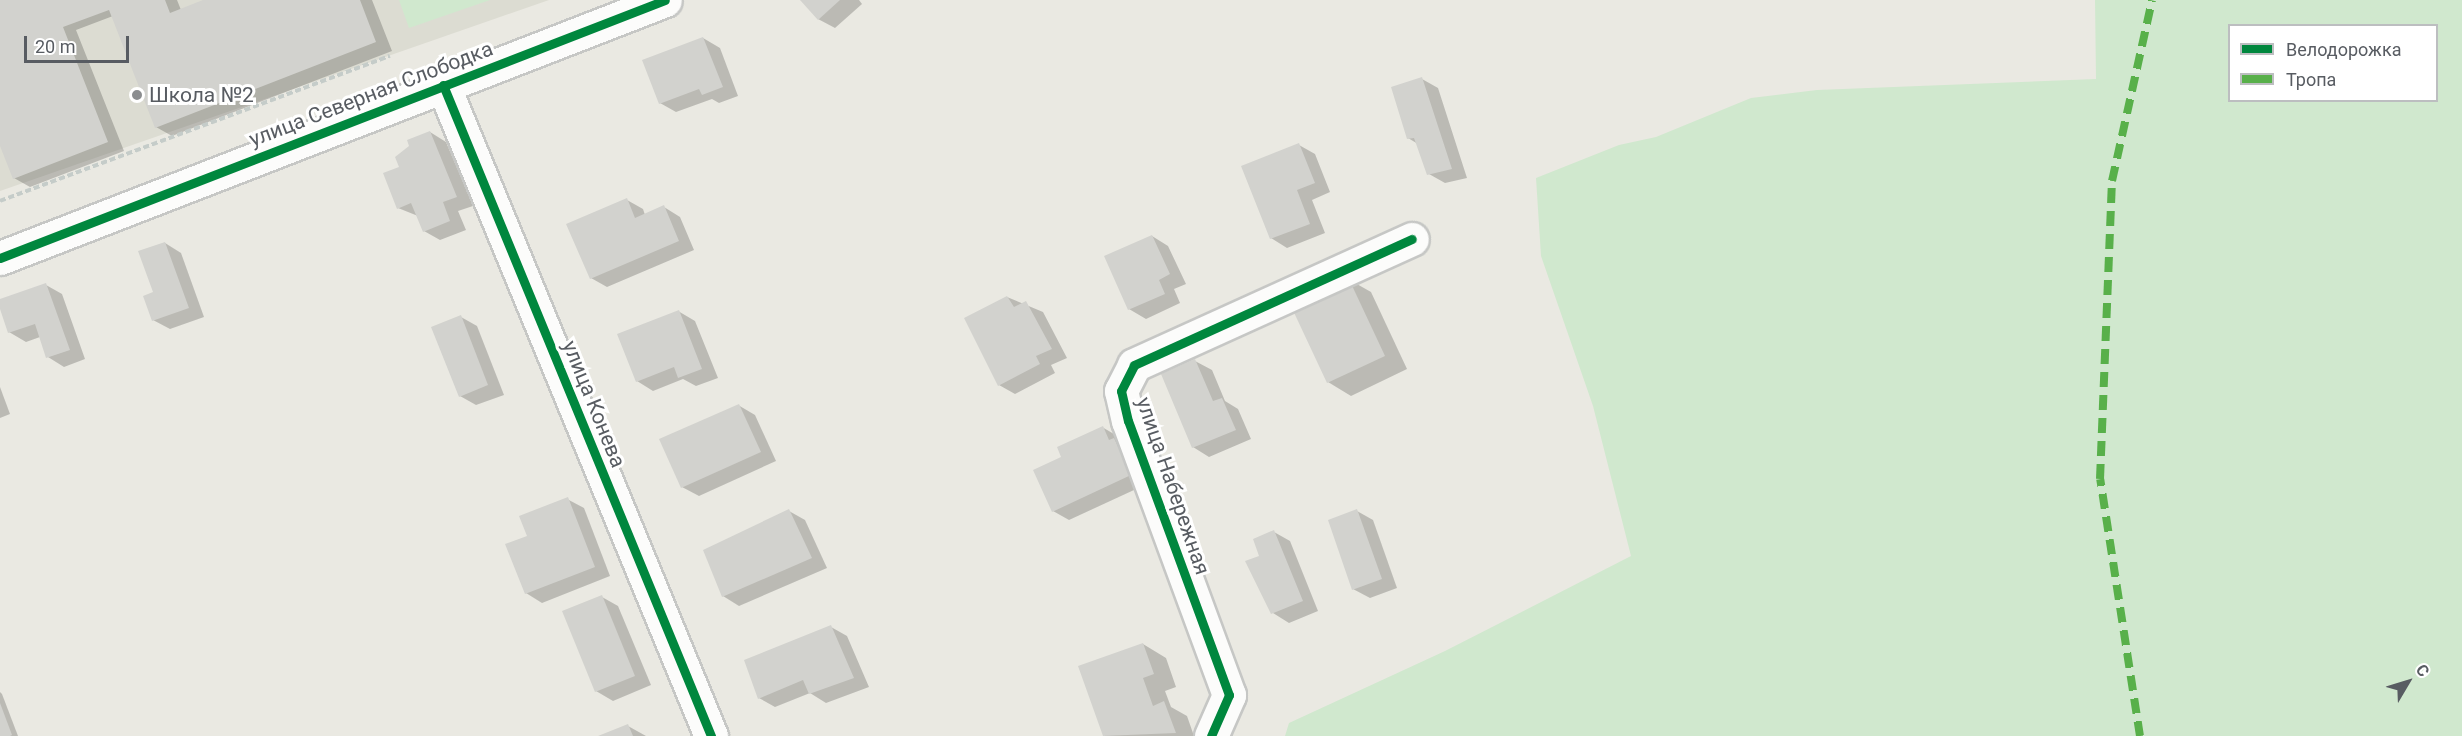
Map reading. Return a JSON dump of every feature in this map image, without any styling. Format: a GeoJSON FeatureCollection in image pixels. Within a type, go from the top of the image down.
{"type":"FeatureCollection","features":[{"type":"Feature","properties":{"kind":"street","name":"улица Северная Слободка"},"geometry":{"type":"LineString","coordinates":[[0,258],[665,0]]}},
{"type":"Feature","properties":{"kind":"street","name":"улица Конева"},"geometry":{"type":"LineString","coordinates":[[443,85],[711,736]]}},
{"type":"Feature","properties":{"kind":"street","name":"улица Набережная"},"geometry":{"type":"LineString","coordinates":[[1210,736],[1229,695],[1128,421],[1121,391],[1134,365],[1412,239]]}},
{"type":"Feature","properties":{"kind":"path"},"geometry":{"type":"LineString","coordinates":[[0,201],[390,56]]}},
{"type":"Feature","properties":{"kind":"shaded area","name":"Школа №2"},"geometry":{"type":"Polygon","coordinates":[[[0,0],[549,0],[0,191],[0,0]]]}},
{"type":"Feature","properties":{"kind":"green space"},"geometry":{"type":"Polygon","coordinates":[[[399,0],[490,0],[409,28],[399,0]]]}},
{"type":"Feature","properties":{"kind":"green space"},"geometry":{"type":"Polygon","coordinates":[[[2095,0],[2462,0],[2462,736],[1285,736],[1289,723],[1445,651],[1631,556],[1593,406],[1541,256],[1536,178],[1619,145],[1656,137],[1751,98],[1817,90],[2096,79],[2095,0]]]}},
{"type":"Feature","properties":{"kind":"building","name":"Школа №2"},"geometry":{"type":"Polygon","coordinates":[[[0,0],[165,0],[170,13],[203,0],[360,0],[376,42],[155,128],[109,10],[63,27],[108,142],[13,179],[0,146],[0,0]]]}},
{"type":"Feature","properties":{"kind":"building"},"geometry":{"type":"Polygon","coordinates":[[[800,0],[840,0],[818,20],[800,0]]]}},
{"type":"Feature","properties":{"kind":"building"},"geometry":{"type":"Polygon","coordinates":[[[703,37],[723,87],[702,95],[699,89],[659,104],[642,60],[703,37]]]}},
{"type":"Feature","properties":{"kind":"building"},"geometry":{"type":"Polygon","coordinates":[[[1422,77],[1452,169],[1427,175],[1414,138],[1407,139],[1391,87],[1422,77]]]}},
{"type":"Feature","properties":{"kind":"building"},"geometry":{"type":"Polygon","coordinates":[[[430,131],[457,197],[443,202],[450,221],[423,232],[411,203],[397,209],[383,173],[399,167],[395,157],[409,146],[407,140],[430,131]]]}},
{"type":"Feature","properties":{"kind":"building"},"geometry":{"type":"Polygon","coordinates":[[[1299,143],[1315,183],[1297,190],[1310,224],[1270,239],[1241,166],[1299,143]]]}},
{"type":"Feature","properties":{"kind":"building"},"geometry":{"type":"Polygon","coordinates":[[[627,198],[635,218],[664,205],[679,241],[590,279],[566,224],[627,198]]]}},
{"type":"Feature","properties":{"kind":"building"},"geometry":{"type":"Polygon","coordinates":[[[1152,235],[1170,274],[1159,280],[1165,294],[1128,310],[1104,256],[1152,235]]]}},
{"type":"Feature","properties":{"kind":"building"},"geometry":{"type":"Polygon","coordinates":[[[165,242],[189,308],[152,321],[143,296],[153,292],[138,251],[165,242]]]}},
{"type":"Feature","properties":{"kind":"building"},"geometry":{"type":"Polygon","coordinates":[[[1348,277],[1385,356],[1327,383],[1290,304],[1348,277]]]}},
{"type":"Feature","properties":{"kind":"building"},"geometry":{"type":"Polygon","coordinates":[[[46,283],[70,350],[46,358],[35,324],[8,333],[0,309],[0,299],[46,283]]]}},
{"type":"Feature","properties":{"kind":"building"},"geometry":{"type":"Polygon","coordinates":[[[1007,296],[1014,307],[1026,301],[1052,349],[1036,356],[1040,364],[998,386],[964,318],[1007,296]]]}},
{"type":"Feature","properties":{"kind":"building"},"geometry":{"type":"Polygon","coordinates":[[[679,310],[702,369],[678,378],[674,367],[636,382],[617,334],[679,310]]]}},
{"type":"Feature","properties":{"kind":"building"},"geometry":{"type":"Polygon","coordinates":[[[461,315],[488,385],[459,397],[431,327],[461,315]]]}},
{"type":"Feature","properties":{"kind":"building"},"geometry":{"type":"Polygon","coordinates":[[[1195,359],[1213,401],[1222,398],[1236,430],[1192,448],[1161,374],[1195,359]]]}},
{"type":"Feature","properties":{"kind":"building"},"geometry":{"type":"Polygon","coordinates":[[[739,404],[761,452],[681,488],[659,439],[739,404]]]}},
{"type":"Feature","properties":{"kind":"building"},"geometry":{"type":"Polygon","coordinates":[[[1103,426],[1109,440],[1114,438],[1131,475],[1052,512],[1033,470],[1061,457],[1057,447],[1103,426]]]}},
{"type":"Feature","properties":{"kind":"building"},"geometry":{"type":"Polygon","coordinates":[[[568,497],[595,567],[525,594],[505,544],[527,536],[519,516],[568,497]]]}},
{"type":"Feature","properties":{"kind":"building"},"geometry":{"type":"Polygon","coordinates":[[[789,509],[812,558],[722,597],[703,550],[789,509]]]}},
{"type":"Feature","properties":{"kind":"building"},"geometry":{"type":"Polygon","coordinates":[[[1357,509],[1382,579],[1352,590],[1328,520],[1357,509]]]}},
{"type":"Feature","properties":{"kind":"building"},"geometry":{"type":"Polygon","coordinates":[[[1274,530],[1303,601],[1271,614],[1245,561],[1259,556],[1253,539],[1274,530]]]}},
{"type":"Feature","properties":{"kind":"building"},"geometry":{"type":"Polygon","coordinates":[[[602,595],[635,676],[595,692],[562,611],[602,595]]]}},
{"type":"Feature","properties":{"kind":"building"},"geometry":{"type":"Polygon","coordinates":[[[831,625],[854,678],[809,694],[803,680],[758,699],[744,660],[831,625]]]}},
{"type":"Feature","properties":{"kind":"building"},"geometry":{"type":"Polygon","coordinates":[[[1143,643],[1154,674],[1143,678],[1153,706],[1164,701],[1176,733],[1103,736],[1078,666],[1143,643]]]}},
{"type":"Feature","properties":{"kind":"building"},"geometry":{"type":"Polygon","coordinates":[[[0,703],[12,735],[10,736],[0,736],[0,703]]]}},
{"type":"Feature","properties":{"kind":"building"},"geometry":{"type":"Polygon","coordinates":[[[628,724],[633,736],[598,736],[628,724]]]}},
{"type":"Feature","properties":{"kind":"marked path"},"geometry":{"type":"LineString","coordinates":[[2140,736],[2100,479],[2112,181],[2152,0]]}},
{"type":"Feature","properties":{"kind":"cycle path"},"geometry":{"type":"LineString","coordinates":[[0,258],[665,0]]}},
{"type":"Feature","properties":{"kind":"cycle path"},"geometry":{"type":"LineString","coordinates":[[443,85],[711,736]]}},
{"type":"Feature","properties":{"kind":"cycle path"},"geometry":{"type":"LineString","coordinates":[[1211,736],[1229,695],[1128,421],[1121,391],[1134,365],[1412,239]]}},
{"type":"Feature","properties":{"kind":"place","name":"Школа №2"},"geometry":{"type":"Point","coordinates":[137,95]}}]}
